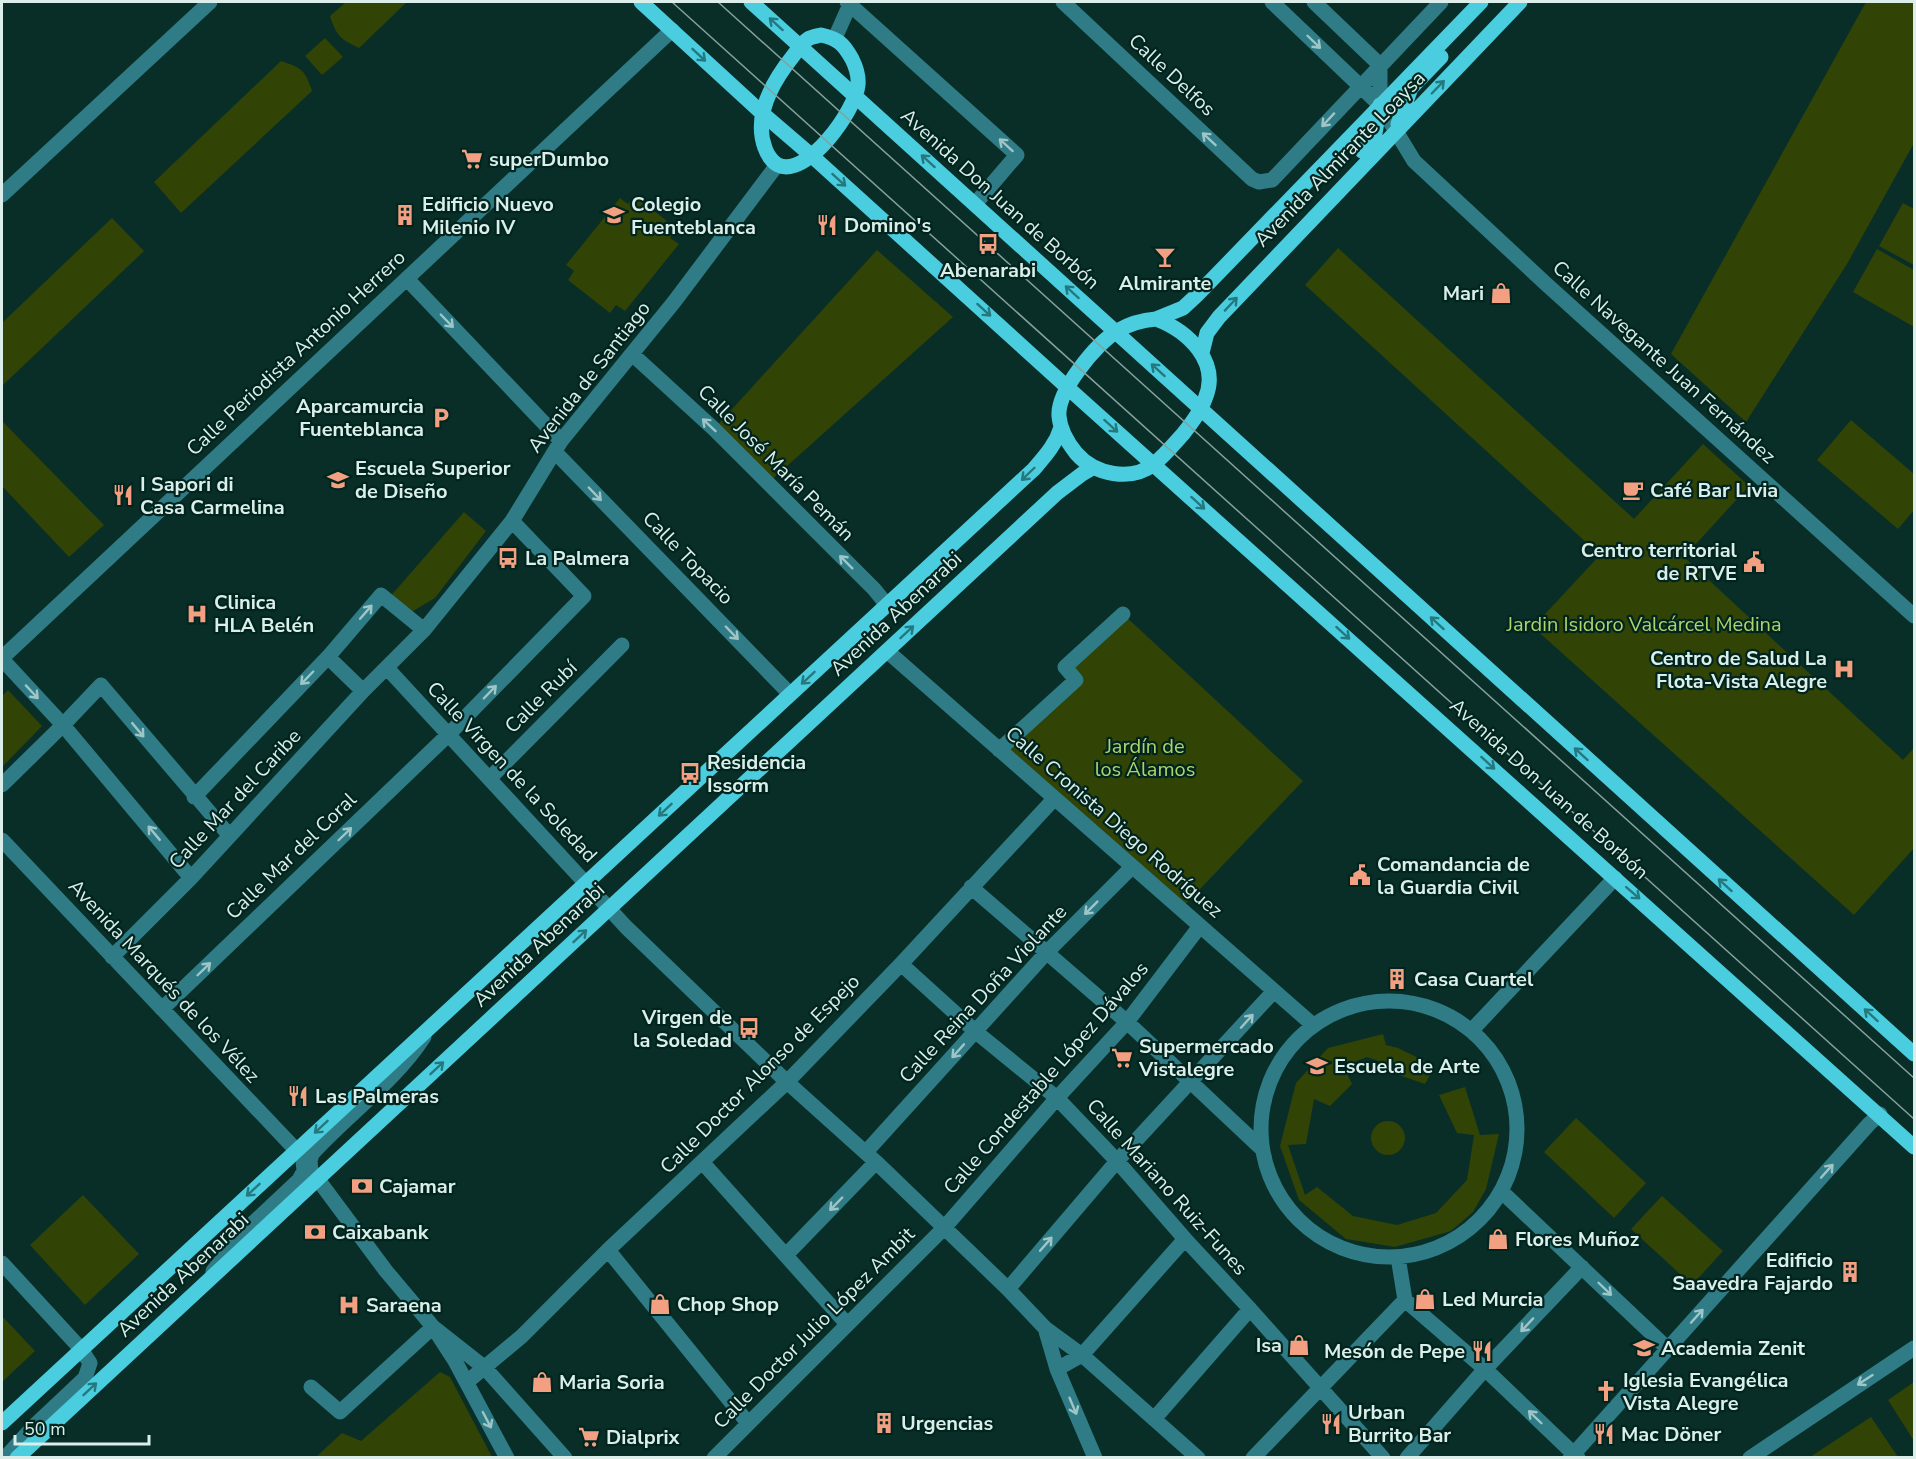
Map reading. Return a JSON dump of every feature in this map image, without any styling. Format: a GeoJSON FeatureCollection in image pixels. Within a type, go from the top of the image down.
{"type":"FeatureCollection","features":[{"type":"Feature","properties":{"kind":"main road","name":"Avenida Don Juan de Borbón"},"geometry":{"type":"LineString","coordinates":[[641,2],[1914,1147]]}},
{"type":"Feature","properties":{"kind":"main road","name":"Avenida Don Juan de Borbón"},"geometry":{"type":"LineString","coordinates":[[751,2],[1914,1054]]}},
{"type":"Feature","properties":{"kind":"main road","name":"Avenida Almirante Loaysa"},"geometry":{"type":"LineString","coordinates":[[1202,353],[1210,327],[1520,2]]}},
{"type":"Feature","properties":{"kind":"main road"},"geometry":{"type":"LineString","coordinates":[[1395,131],[1411,88],[1459,38],[1475,7]]}},
{"type":"Feature","properties":{"kind":"main road","name":"Avenida Almirante Loaysa"},"geometry":{"type":"LineString","coordinates":[[1156,320],[1183,308],[1192,300],[1475,7]]}},
{"type":"Feature","properties":{"kind":"main road"},"geometry":{"type":"LineString","coordinates":[[821,35],[835,38],[843,45],[859,76],[856,97],[838,127],[812,156],[802,164],[787,168],[777,165],[767,154],[761,138],[760,126],[768,95],[778,76],[808,39],[821,35]]}},
{"type":"Feature","properties":{"kind":"main road"},"geometry":{"type":"LineString","coordinates":[[1303,227],[1334,182],[1374,138],[1380,105]]}},
{"type":"Feature","properties":{"kind":"main road"},"geometry":{"type":"LineString","coordinates":[[1156,320],[1185,335],[1202,353],[1208,369],[1206,399],[1179,438],[1154,464],[1129,475],[1106,472],[1078,456],[1061,427],[1059,408],[1068,388],[1090,357],[1116,332],[1138,322],[1156,320]]}},
{"type":"Feature","properties":{"kind":"main road","name":"Avenida Abenarabi"},"geometry":{"type":"LineString","coordinates":[[17,1458],[200,1288],[432,1025],[1034,469],[1050,451],[1061,427]]}},
{"type":"Feature","properties":{"kind":"main road","name":"Avenida Abenarabi"},"geometry":{"type":"LineString","coordinates":[[2,1423],[81,1349],[307,1165],[609,909],[1057,493],[1094,467]]}},
{"type":"Feature","properties":{"kind":"street"},"geometry":{"type":"LineString","coordinates":[[2,195],[210,2]]}},
{"type":"Feature","properties":{"kind":"street"},"geometry":{"type":"LineString","coordinates":[[835,38],[849,2],[1017,155],[975,204]]}},
{"type":"Feature","properties":{"kind":"street","name":"Calle Delfos"},"geometry":{"type":"LineString","coordinates":[[1063,2],[1252,179],[1259,182],[1272,180],[1349,98]]}},
{"type":"Feature","properties":{"kind":"street"},"geometry":{"type":"LineString","coordinates":[[1272,2],[1380,105]]}},
{"type":"Feature","properties":{"kind":"street"},"geometry":{"type":"LineString","coordinates":[[1314,2],[1380,65],[1380,105]]}},
{"type":"Feature","properties":{"kind":"street"},"geometry":{"type":"LineString","coordinates":[[1380,105],[1349,98],[1441,2]]}},
{"type":"Feature","properties":{"kind":"street","name":"Calle Periodista Antonio Herrero"},"geometry":{"type":"LineString","coordinates":[[2,658],[672,30]]}},
{"type":"Feature","properties":{"kind":"street"},"geometry":{"type":"LineString","coordinates":[[1343,69],[1357,70],[1362,66],[1366,56],[1364,50]]}},
{"type":"Feature","properties":{"kind":"street","name":"Calle Navegante Juan Fernández"},"geometry":{"type":"LineString","coordinates":[[1380,105],[1414,162],[1914,616]]}},
{"type":"Feature","properties":{"kind":"street","name":"Avenida de Santiago"},"geometry":{"type":"LineString","coordinates":[[387,668],[424,630],[512,521],[558,446],[632,354],[777,165]]}},
{"type":"Feature","properties":{"kind":"street","name":"Calle Topacio"},"geometry":{"type":"LineString","coordinates":[[406,279],[558,446],[790,694]]}},
{"type":"Feature","properties":{"kind":"street","name":"Calle José María Pemán"},"geometry":{"type":"LineString","coordinates":[[632,354],[714,429],[873,589],[886,605]]}},
{"type":"Feature","properties":{"kind":"street","name":"Calle Mar del Coral"},"geometry":{"type":"LineString","coordinates":[[162,1009],[449,734],[584,596],[512,521]]}},
{"type":"Feature","properties":{"kind":"street"},"geometry":{"type":"LineString","coordinates":[[195,797],[328,657],[381,595],[424,630]]}},
{"type":"Feature","properties":{"kind":"street"},"geometry":{"type":"LineString","coordinates":[[999,750],[1077,680],[1065,667],[1123,614]]}},
{"type":"Feature","properties":{"kind":"street","name":"Calle Rubí"},"geometry":{"type":"LineString","coordinates":[[490,778],[622,645]]}},
{"type":"Feature","properties":{"kind":"street","name":"Calle Cronista Diego Rodríguez"},"geometry":{"type":"LineString","coordinates":[[887,651],[1313,1025]]}},
{"type":"Feature","properties":{"kind":"street"},"geometry":{"type":"LineString","coordinates":[[328,657],[363,691]]}},
{"type":"Feature","properties":{"kind":"street"},"geometry":{"type":"LineString","coordinates":[[2,658],[63,725],[191,878]]}},
{"type":"Feature","properties":{"kind":"street","name":"Calle Virgen de la Soledad"},"geometry":{"type":"LineString","coordinates":[[387,668],[634,935],[787,1082],[871,1157],[1046,1328],[1082,1355],[1198,1458]]}},
{"type":"Feature","properties":{"kind":"street","name":"Calle Mar del Caribe"},"geometry":{"type":"LineString","coordinates":[[112,957],[191,878],[363,691],[387,668]]}},
{"type":"Feature","properties":{"kind":"street"},"geometry":{"type":"LineString","coordinates":[[2,785],[101,685],[229,835]]}},
{"type":"Feature","properties":{"kind":"street","name":"Calle Doctor Alonso de Espejo"},"geometry":{"type":"LineString","coordinates":[[467,1382],[522,1336],[608,1250],[787,1082],[901,964],[1054,799]]}},
{"type":"Feature","properties":{"kind":"street","name":"Avenida Marqués de los Vélez"},"geometry":{"type":"LineString","coordinates":[[2,840],[307,1165],[386,1271],[433,1327],[485,1368],[565,1458]]}},
{"type":"Feature","properties":{"kind":"street","name":"Calle Reina Doña Violante"},"geometry":{"type":"LineString","coordinates":[[786,1255],[1047,952],[1132,867]]}},
{"type":"Feature","properties":{"kind":"street"},"geometry":{"type":"LineString","coordinates":[[1472,1030],[1615,878]]}},
{"type":"Feature","properties":{"kind":"street"},"geometry":{"type":"LineString","coordinates":[[971,887],[1127,1022],[1190,1084],[1262,1149]]}},
{"type":"Feature","properties":{"kind":"street","name":"Calle Condestable López Dávalos"},"geometry":{"type":"LineString","coordinates":[[944,1227],[1127,1022],[1200,927]]}},
{"type":"Feature","properties":{"kind":"street","name":"Calle Mariano Ruiz-Funes"},"geometry":{"type":"LineString","coordinates":[[901,964],[976,1032],[1057,1098],[1117,1161],[1383,1458]]}},
{"type":"Feature","properties":{"kind":"street"},"geometry":{"type":"LineString","coordinates":[[1008,1289],[1117,1161],[1274,991]]}},
{"type":"Feature","properties":{"kind":"street"},"geometry":{"type":"LineString","coordinates":[[1376,1001],[1411,1002],[1443,1012],[1472,1030],[1502,1066],[1516,1108],[1516,1144],[1511,1168],[1501,1191],[1474,1224],[1439,1247],[1398,1257],[1360,1254],[1324,1240],[1294,1217],[1273,1185],[1262,1149],[1261,1114],[1270,1080],[1287,1050],[1313,1025],[1343,1009],[1376,1001]]}},
{"type":"Feature","properties":{"kind":"street"},"geometry":{"type":"LineString","coordinates":[[200,1288],[228,1250],[250,1226],[299,1180],[314,1151],[404,1064],[432,1025]]}},
{"type":"Feature","properties":{"kind":"street"},"geometry":{"type":"LineString","coordinates":[[1398,1257],[1405,1300],[1485,1369],[1574,1456],[1668,1348],[1880,1114]]}},
{"type":"Feature","properties":{"kind":"street"},"geometry":{"type":"LineString","coordinates":[[703,1163],[847,1324]]}},
{"type":"Feature","properties":{"kind":"street"},"geometry":{"type":"LineString","coordinates":[[1501,1191],[1668,1348]]}},
{"type":"Feature","properties":{"kind":"street","name":"Calle Doctor Julio López Ambit"},"geometry":{"type":"LineString","coordinates":[[714,1458],[944,1227]]}},
{"type":"Feature","properties":{"kind":"street"},"geometry":{"type":"LineString","coordinates":[[1056,1369],[1082,1355],[1185,1239]]}},
{"type":"Feature","properties":{"kind":"street"},"geometry":{"type":"LineString","coordinates":[[608,1250],[748,1423]]}},
{"type":"Feature","properties":{"kind":"street"},"geometry":{"type":"LineString","coordinates":[[2,1263],[81,1349],[90,1364],[85,1378],[33,1426],[5,1458]]}},
{"type":"Feature","properties":{"kind":"street"},"geometry":{"type":"LineString","coordinates":[[1407,1458],[1485,1369],[1582,1267]]}},
{"type":"Feature","properties":{"kind":"street"},"geometry":{"type":"LineString","coordinates":[[1253,1458],[1405,1300]]}},
{"type":"Feature","properties":{"kind":"street"},"geometry":{"type":"LineString","coordinates":[[1154,1419],[1250,1309]]}},
{"type":"Feature","properties":{"kind":"street"},"geometry":{"type":"LineString","coordinates":[[311,1387],[340,1412],[433,1327],[467,1382],[507,1458]]}},
{"type":"Feature","properties":{"kind":"street"},"geometry":{"type":"LineString","coordinates":[[1046,1328],[1056,1369],[1095,1458]]}},
{"type":"Feature","properties":{"kind":"street"},"geometry":{"type":"LineString","coordinates":[[1750,1458],[1914,1348]]}},
{"type":"Feature","properties":{"kind":"green space"},"geometry":{"type":"Polygon","coordinates":[[[346,2],[407,2],[359,48],[340,36],[330,16],[346,2]]]}},
{"type":"Feature","properties":{"kind":"green space"},"geometry":{"type":"Polygon","coordinates":[[[1866,2],[1914,2],[1914,143],[1847,264],[1746,422],[1671,354],[1866,2]]]}},
{"type":"Feature","properties":{"kind":"green space"},"geometry":{"type":"Polygon","coordinates":[[[325,38],[343,57],[322,75],[305,56],[325,38]]]}},
{"type":"Feature","properties":{"kind":"green space"},"geometry":{"type":"Polygon","coordinates":[[[281,61],[302,71],[312,91],[181,213],[154,182],[281,61]]]}},
{"type":"Feature","properties":{"kind":"green space"},"geometry":{"type":"Polygon","coordinates":[[[635,196],[677,229],[670,238],[679,244],[625,311],[616,305],[610,313],[568,280],[574,271],[566,265],[620,198],[628,204],[635,196]]]}},
{"type":"Feature","properties":{"kind":"green space"},"geometry":{"type":"Polygon","coordinates":[[[1903,203],[1914,209],[1914,265],[1879,246],[1903,203]]]}},
{"type":"Feature","properties":{"kind":"green space"},"geometry":{"type":"Polygon","coordinates":[[[112,218],[144,251],[2,386],[2,323],[112,218]]]}},
{"type":"Feature","properties":{"kind":"green space","name":"Jardin Isidoro Valcárcel Medina"},"geometry":{"type":"Polygon","coordinates":[[[1338,248],[1634,519],[1703,444],[1749,486],[1684,557],[1903,760],[1914,748],[1914,848],[1854,915],[1533,627],[1600,555],[1305,285],[1338,248]]]}},
{"type":"Feature","properties":{"kind":"green space"},"geometry":{"type":"Polygon","coordinates":[[[1877,249],[1914,270],[1914,327],[1853,292],[1877,249]]]}},
{"type":"Feature","properties":{"kind":"green space"},"geometry":{"type":"Polygon","coordinates":[[[877,250],[953,317],[767,484],[714,429],[877,250]]]}},
{"type":"Feature","properties":{"kind":"green space"},"geometry":{"type":"Polygon","coordinates":[[[1851,420],[1914,474],[1914,510],[1898,529],[1817,460],[1851,420]]]}},
{"type":"Feature","properties":{"kind":"green space"},"geometry":{"type":"Polygon","coordinates":[[[2,421],[104,525],[69,557],[2,486],[2,421]]]}},
{"type":"Feature","properties":{"kind":"green space"},"geometry":{"type":"Polygon","coordinates":[[[464,512],[486,531],[435,598],[413,611],[388,599],[464,512]]]}},
{"type":"Feature","properties":{"kind":"green space","name":"Jardín de los Álamos"},"geometry":{"type":"Polygon","coordinates":[[[1123,614],[1303,781],[1181,909],[999,750],[1076,681],[1065,667],[1123,614]]]}},
{"type":"Feature","properties":{"kind":"green space"},"geometry":{"type":"Polygon","coordinates":[[[8,690],[42,726],[2,767],[2,696],[8,690]]]}},
{"type":"Feature","properties":{"kind":"green space"},"geometry":{"type":"Polygon","coordinates":[[[1383,1034],[1386,1045],[1398,1048],[1435,1066],[1425,1084],[1387,1071],[1384,1063],[1367,1057],[1343,1066],[1352,1084],[1330,1106],[1314,1099],[1306,1144],[1288,1145],[1305,1195],[1317,1187],[1353,1216],[1397,1225],[1436,1213],[1467,1180],[1474,1135],[1457,1133],[1439,1095],[1465,1087],[1480,1135],[1499,1134],[1486,1189],[1473,1212],[1451,1231],[1395,1247],[1346,1239],[1299,1200],[1280,1146],[1296,1083],[1328,1048],[1383,1034]]]}},
{"type":"Feature","properties":{"kind":"green space"},"geometry":{"type":"Polygon","coordinates":[[[1576,1118],[1646,1183],[1614,1218],[1544,1152],[1576,1118]]]}},
{"type":"Feature","properties":{"kind":"green space"},"geometry":{"type":"Polygon","coordinates":[[[1388,1121],[1400,1126],[1405,1138],[1400,1150],[1388,1155],[1376,1150],[1371,1138],[1376,1126],[1388,1121]]]}},
{"type":"Feature","properties":{"kind":"green space"},"geometry":{"type":"Polygon","coordinates":[[[83,1195],[139,1254],[85,1305],[30,1245],[83,1195]]]}},
{"type":"Feature","properties":{"kind":"green space"},"geometry":{"type":"Polygon","coordinates":[[[1662,1196],[1723,1251],[1692,1285],[1631,1229],[1662,1196]]]}},
{"type":"Feature","properties":{"kind":"green space"},"geometry":{"type":"Polygon","coordinates":[[[2,1316],[35,1351],[2,1382],[2,1316]]]}},
{"type":"Feature","properties":{"kind":"green space"},"geometry":{"type":"Polygon","coordinates":[[[440,1372],[450,1377],[492,1457],[316,1457],[342,1433],[361,1441],[440,1372]]]}},
{"type":"Feature","properties":{"kind":"green space"},"geometry":{"type":"Polygon","coordinates":[[[1914,1382],[1914,1441],[1888,1400],[1914,1382]]]}},
{"type":"Feature","properties":{"kind":"green space"},"geometry":{"type":"Polygon","coordinates":[[[1871,1417],[1898,1457],[1810,1457],[1871,1417]]]}},
{"type":"Feature","properties":{"kind":"tram line"},"geometry":{"type":"LineString","coordinates":[[672,2],[1914,1119]]}},
{"type":"Feature","properties":{"kind":"tram line"},"geometry":{"type":"LineString","coordinates":[[718,2],[1914,1078]]}},
{"type":"Feature","properties":{"kind":"place","name":"superDumbo"},"geometry":{"type":"Point","coordinates":[472,159]}},
{"type":"Feature","properties":{"kind":"place","name":"Edificio Nuevo Milenio IV"},"geometry":{"type":"Point","coordinates":[405,215]}},
{"type":"Feature","properties":{"kind":"place","name":"Colegio Fuenteblanca"},"geometry":{"type":"Point","coordinates":[614,215]}},
{"type":"Feature","properties":{"kind":"place","name":"Domino's"},"geometry":{"type":"Point","coordinates":[827,225]}},
{"type":"Feature","properties":{"kind":"place","name":"Abenarabi"},"geometry":{"type":"Point","coordinates":[988,244]}},
{"type":"Feature","properties":{"kind":"place","name":"Almirante"},"geometry":{"type":"Point","coordinates":[1165,257]}},
{"type":"Feature","properties":{"kind":"place","name":"Mari"},"geometry":{"type":"Point","coordinates":[1501,293]}},
{"type":"Feature","properties":{"kind":"place","name":"Aparcamurcia Fuenteblanca"},"geometry":{"type":"Point","coordinates":[441,418]}},
{"type":"Feature","properties":{"kind":"place","name":"Escuela Superior de Diseño"},"geometry":{"type":"Point","coordinates":[338,480]}},
{"type":"Feature","properties":{"kind":"place","name":"Café Bar Livia"},"geometry":{"type":"Point","coordinates":[1633,490]}},
{"type":"Feature","properties":{"kind":"place","name":"I Sapori di Casa Carmelina"},"geometry":{"type":"Point","coordinates":[123,495]}},
{"type":"Feature","properties":{"kind":"place","name":"La Palmera"},"geometry":{"type":"Point","coordinates":[508,558]}},
{"type":"Feature","properties":{"kind":"place","name":"Centro territorial de RTVE"},"geometry":{"type":"Point","coordinates":[1754,562]}},
{"type":"Feature","properties":{"kind":"place","name":"Clinica HLA Belén"},"geometry":{"type":"Point","coordinates":[197,614]}},
{"type":"Feature","properties":{"kind":"place","name":"Centro de Salud La Flota-Vista Alegre"},"geometry":{"type":"Point","coordinates":[1844,669]}},
{"type":"Feature","properties":{"kind":"place","name":"Residencia Issorm"},"geometry":{"type":"Point","coordinates":[690,773]}},
{"type":"Feature","properties":{"kind":"place","name":"Comandancia de la Guardia Civil"},"geometry":{"type":"Point","coordinates":[1360,875]}},
{"type":"Feature","properties":{"kind":"place","name":"Casa Cuartel"},"geometry":{"type":"Point","coordinates":[1397,979]}},
{"type":"Feature","properties":{"kind":"place","name":"Virgen de la Soledad"},"geometry":{"type":"Point","coordinates":[749,1028]}},
{"type":"Feature","properties":{"kind":"place","name":"Supermercado Vistalegre"},"geometry":{"type":"Point","coordinates":[1122,1058]}},
{"type":"Feature","properties":{"kind":"place","name":"Escuela de Arte"},"geometry":{"type":"Point","coordinates":[1317,1066]}},
{"type":"Feature","properties":{"kind":"place","name":"Las Palmeras"},"geometry":{"type":"Point","coordinates":[298,1096]}},
{"type":"Feature","properties":{"kind":"place","name":"Cajamar"},"geometry":{"type":"Point","coordinates":[362,1186]}},
{"type":"Feature","properties":{"kind":"place","name":"Caixabank"},"geometry":{"type":"Point","coordinates":[315,1232]}},
{"type":"Feature","properties":{"kind":"place","name":"Flores Muñoz"},"geometry":{"type":"Point","coordinates":[1498,1239]}},
{"type":"Feature","properties":{"kind":"place","name":"Edificio Saavedra Fajardo"},"geometry":{"type":"Point","coordinates":[1850,1272]}},
{"type":"Feature","properties":{"kind":"place","name":"Led Murcia"},"geometry":{"type":"Point","coordinates":[1425,1299]}},
{"type":"Feature","properties":{"kind":"place","name":"Chop Shop"},"geometry":{"type":"Point","coordinates":[660,1304]}},
{"type":"Feature","properties":{"kind":"place","name":"Saraena"},"geometry":{"type":"Point","coordinates":[349,1305]}},
{"type":"Feature","properties":{"kind":"place","name":"Isa"},"geometry":{"type":"Point","coordinates":[1299,1345]}},
{"type":"Feature","properties":{"kind":"place","name":"Academia Zenit"},"geometry":{"type":"Point","coordinates":[1644,1348]}},
{"type":"Feature","properties":{"kind":"place","name":"Mesón de Pepe"},"geometry":{"type":"Point","coordinates":[1482,1351]}},
{"type":"Feature","properties":{"kind":"place","name":"Maria Soria"},"geometry":{"type":"Point","coordinates":[542,1382]}},
{"type":"Feature","properties":{"kind":"place","name":"Iglesia Evangélica Vista Alegre"},"geometry":{"type":"Point","coordinates":[1606,1391]}},
{"type":"Feature","properties":{"kind":"place","name":"Urgencias"},"geometry":{"type":"Point","coordinates":[884,1423]}},
{"type":"Feature","properties":{"kind":"place","name":"Urban Burrito Bar"},"geometry":{"type":"Point","coordinates":[1331,1424]}},
{"type":"Feature","properties":{"kind":"place","name":"Mac Döner"},"geometry":{"type":"Point","coordinates":[1604,1434]}},
{"type":"Feature","properties":{"kind":"place","name":"Dialprix"},"geometry":{"type":"Point","coordinates":[589,1437]}}]}
